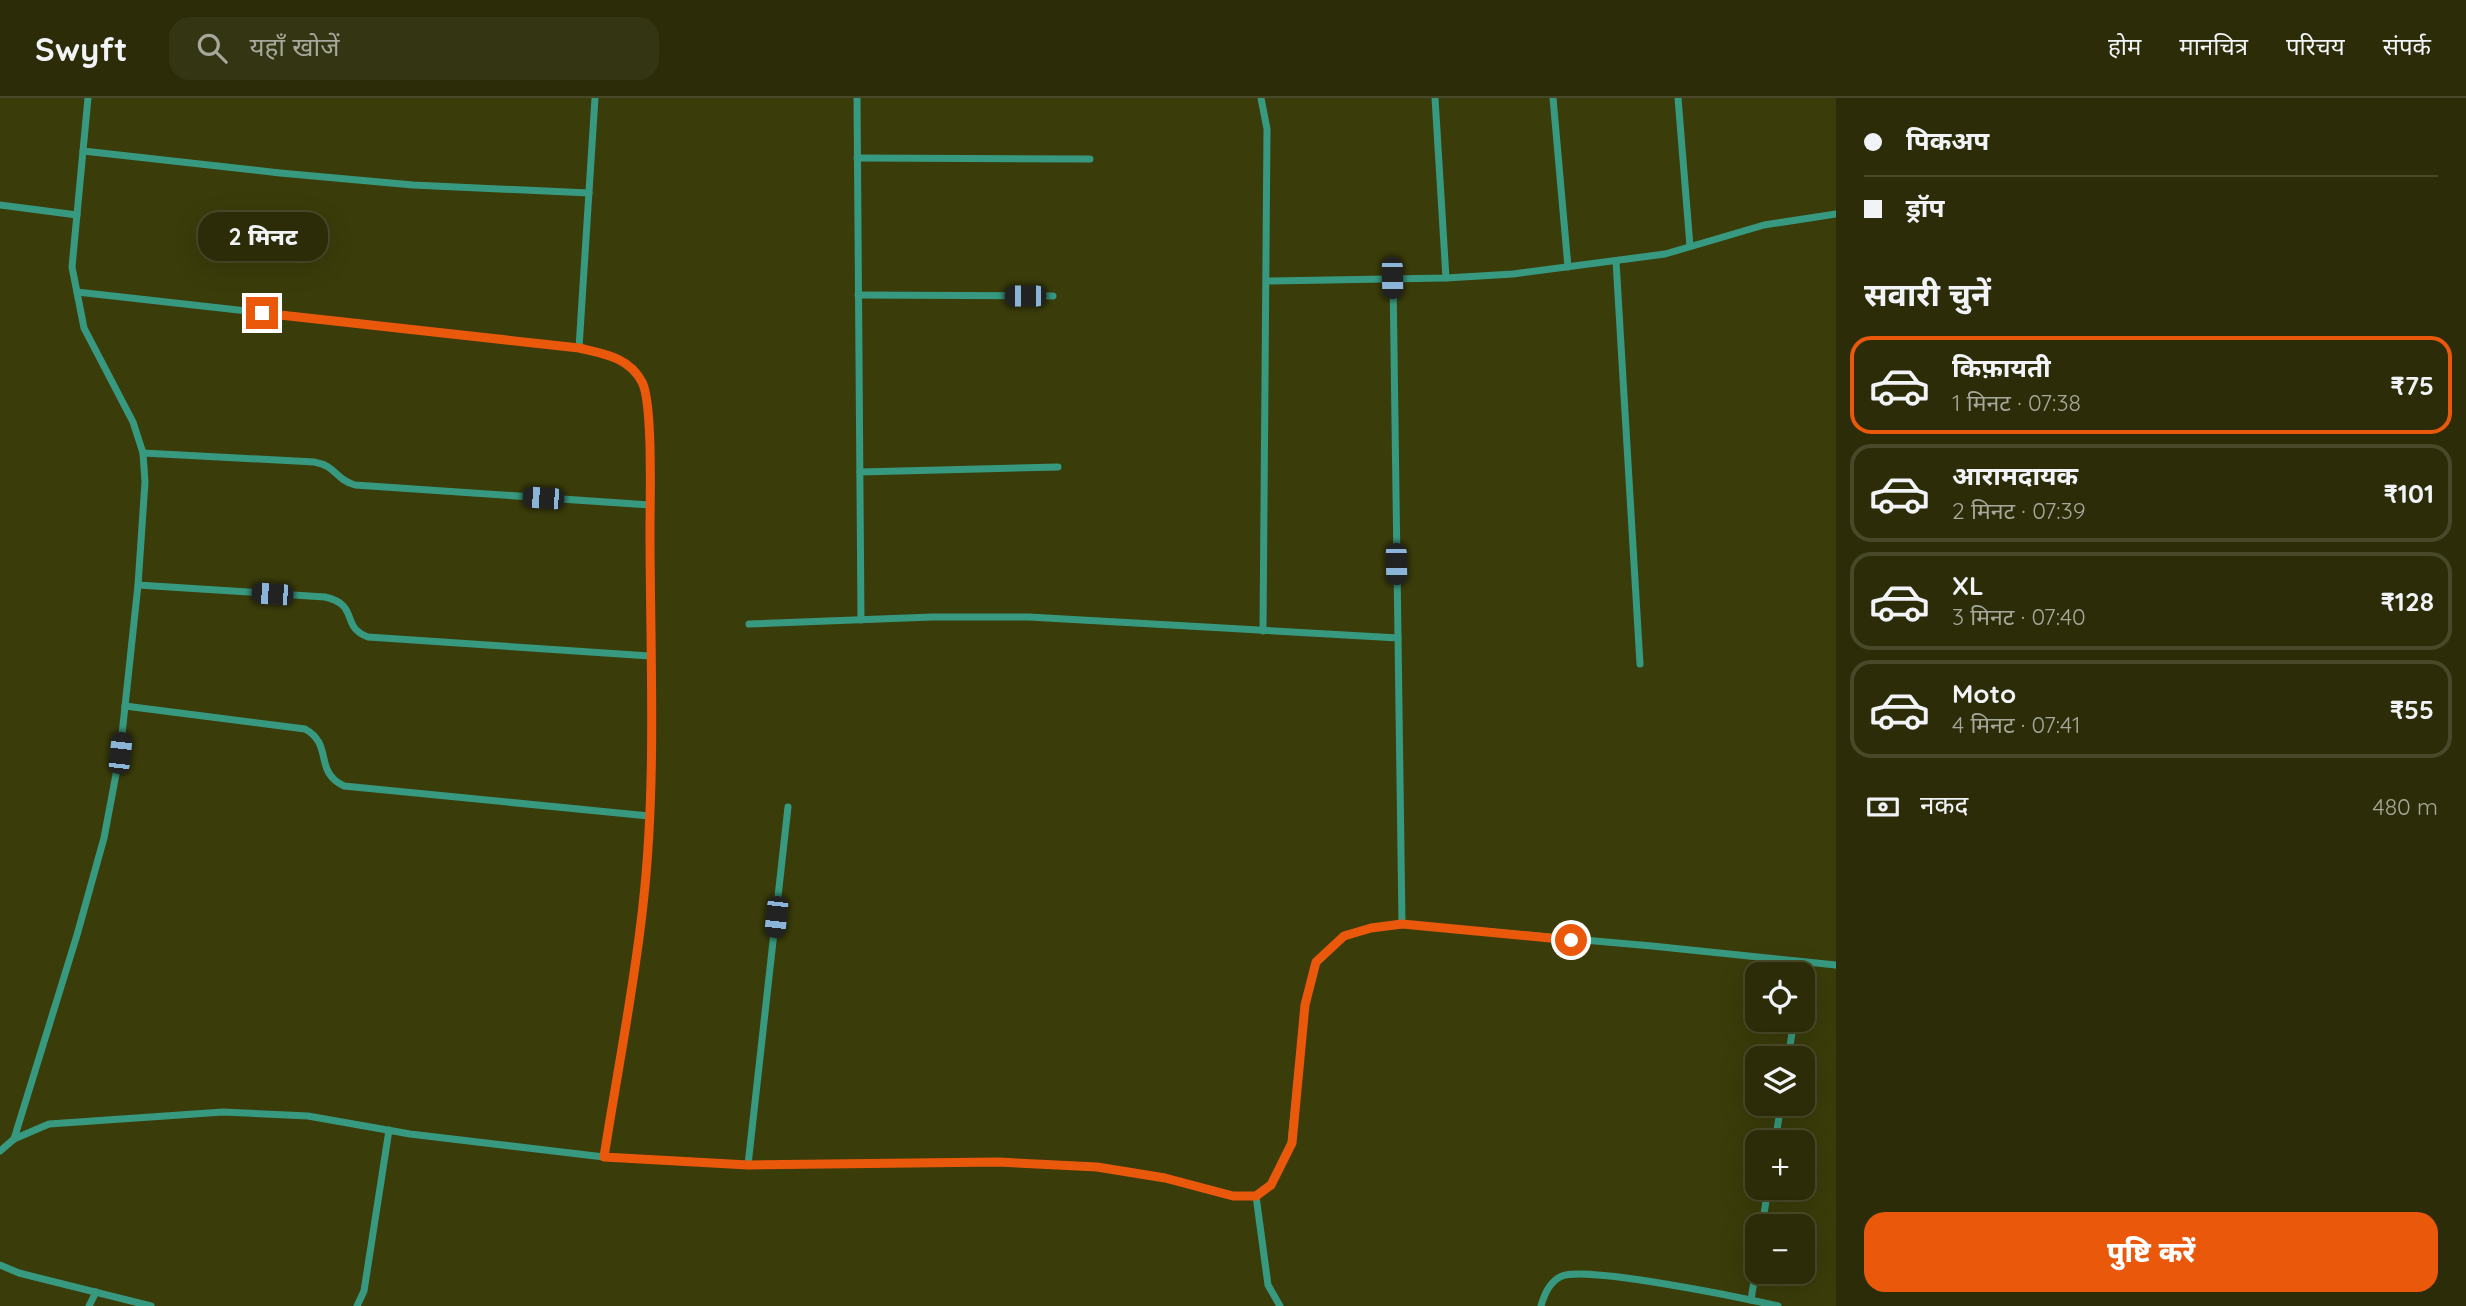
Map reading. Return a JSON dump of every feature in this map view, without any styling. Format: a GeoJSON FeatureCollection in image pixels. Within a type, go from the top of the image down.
{"type":"FeatureCollection","features":[{"type":"Feature","properties":{"kind":"street"},"geometry":{"type":"LineString","coordinates":[[14,1139],[78,935],[104,838],[120,753],[138,585],[145,482],[143,453],[133,422],[84,328],[72,267],[88,98]]}},
{"type":"Feature","properties":{"kind":"street"},"geometry":{"type":"LineString","coordinates":[[579,348],[595,98]]}},
{"type":"Feature","properties":{"kind":"street"},"geometry":{"type":"LineString","coordinates":[[857,98],[861,620]]}},
{"type":"Feature","properties":{"kind":"street"},"geometry":{"type":"LineString","coordinates":[[1263,631],[1264,363],[1268,281],[1267,130],[1261,98],[1271,98]]}},
{"type":"Feature","properties":{"kind":"street"},"geometry":{"type":"LineString","coordinates":[[1435,98],[1446,278]]}},
{"type":"Feature","properties":{"kind":"street"},"geometry":{"type":"LineString","coordinates":[[1553,98],[1568,267]]}},
{"type":"Feature","properties":{"kind":"street"},"geometry":{"type":"LineString","coordinates":[[1678,98],[1690,247]]}},
{"type":"Feature","properties":{"kind":"street"},"geometry":{"type":"LineString","coordinates":[[83,150],[413,185],[589,193]]}},
{"type":"Feature","properties":{"kind":"street"},"geometry":{"type":"LineString","coordinates":[[857,158],[1090,159]]}},
{"type":"Feature","properties":{"kind":"street"},"geometry":{"type":"LineString","coordinates":[[0,205],[76,215]]}},
{"type":"Feature","properties":{"kind":"street"},"geometry":{"type":"LineString","coordinates":[[1268,281],[1513,274],[1665,254],[1764,225],[1836,214]]}},
{"type":"Feature","properties":{"kind":"street"},"geometry":{"type":"LineString","coordinates":[[1616,261],[1640,664]]}},
{"type":"Feature","properties":{"kind":"street"},"geometry":{"type":"LineString","coordinates":[[1392,278],[1402,924]]}},
{"type":"Feature","properties":{"kind":"street"},"geometry":{"type":"LineString","coordinates":[[77,292],[579,348],[613,356],[632,367],[643,383],[648,406],[650,505],[649,816],[643,905],[604,1157]]}},
{"type":"Feature","properties":{"kind":"street"},"geometry":{"type":"LineString","coordinates":[[858,295],[1053,296]]}},
{"type":"Feature","properties":{"kind":"street"},"geometry":{"type":"LineString","coordinates":[[143,453],[314,462],[327,464],[343,482],[355,485],[650,505]]}},
{"type":"Feature","properties":{"kind":"street"},"geometry":{"type":"LineString","coordinates":[[860,472],[1058,467]]}},
{"type":"Feature","properties":{"kind":"street"},"geometry":{"type":"LineString","coordinates":[[138,585],[340,600],[348,609],[352,626],[359,634],[368,637],[650,656]]}},
{"type":"Feature","properties":{"kind":"street"},"geometry":{"type":"LineString","coordinates":[[749,624],[1029,617],[1398,638]]}},
{"type":"Feature","properties":{"kind":"street"},"geometry":{"type":"LineString","coordinates":[[125,706],[305,729],[316,735],[326,769],[333,780],[344,786],[649,816]]}},
{"type":"Feature","properties":{"kind":"street"},"geometry":{"type":"LineString","coordinates":[[748,1165],[788,807]]}},
{"type":"Feature","properties":{"kind":"street"},"geometry":{"type":"LineString","coordinates":[[0,1151],[14,1139],[49,1124],[223,1112],[308,1116],[389,1130],[604,1157],[748,1165],[998,1162],[1097,1167],[1165,1178],[1233,1196],[1256,1196],[1271,1185],[1292,1143],[1305,1005],[1316,962],[1344,936],[1371,928],[1402,924],[1836,965]]}},
{"type":"Feature","properties":{"kind":"street"},"geometry":{"type":"LineString","coordinates":[[358,1306],[364,1291],[389,1130]]}},
{"type":"Feature","properties":{"kind":"street"},"geometry":{"type":"LineString","coordinates":[[1256,1196],[1268,1286],[1280,1306]]}},
{"type":"Feature","properties":{"kind":"street"},"geometry":{"type":"LineString","coordinates":[[0,1265],[19,1273],[152,1306]]}},
{"type":"Feature","properties":{"kind":"street"},"geometry":{"type":"LineString","coordinates":[[1541,1306],[1550,1284],[1562,1276],[1580,1273],[1777,1306]]}},
{"type":"Feature","properties":{"kind":"street"},"geometry":{"type":"LineString","coordinates":[[1751,1300],[1753,1284]]}},
{"type":"Feature","properties":{"kind":"street"},"geometry":{"type":"LineString","coordinates":[[89,1306],[96,1292]]}},
{"type":"Feature","properties":{"kind":"route"},"geometry":{"type":"LineString","coordinates":[[262,313],[579,348],[613,356],[632,367],[643,383],[648,406],[651,778],[643,905],[604,1157],[748,1165],[998,1162],[1097,1167],[1165,1178],[1233,1196],[1256,1196],[1271,1185],[1292,1143],[1305,1005],[1316,962],[1344,936],[1371,928],[1402,924],[1571,940]]}}]}
